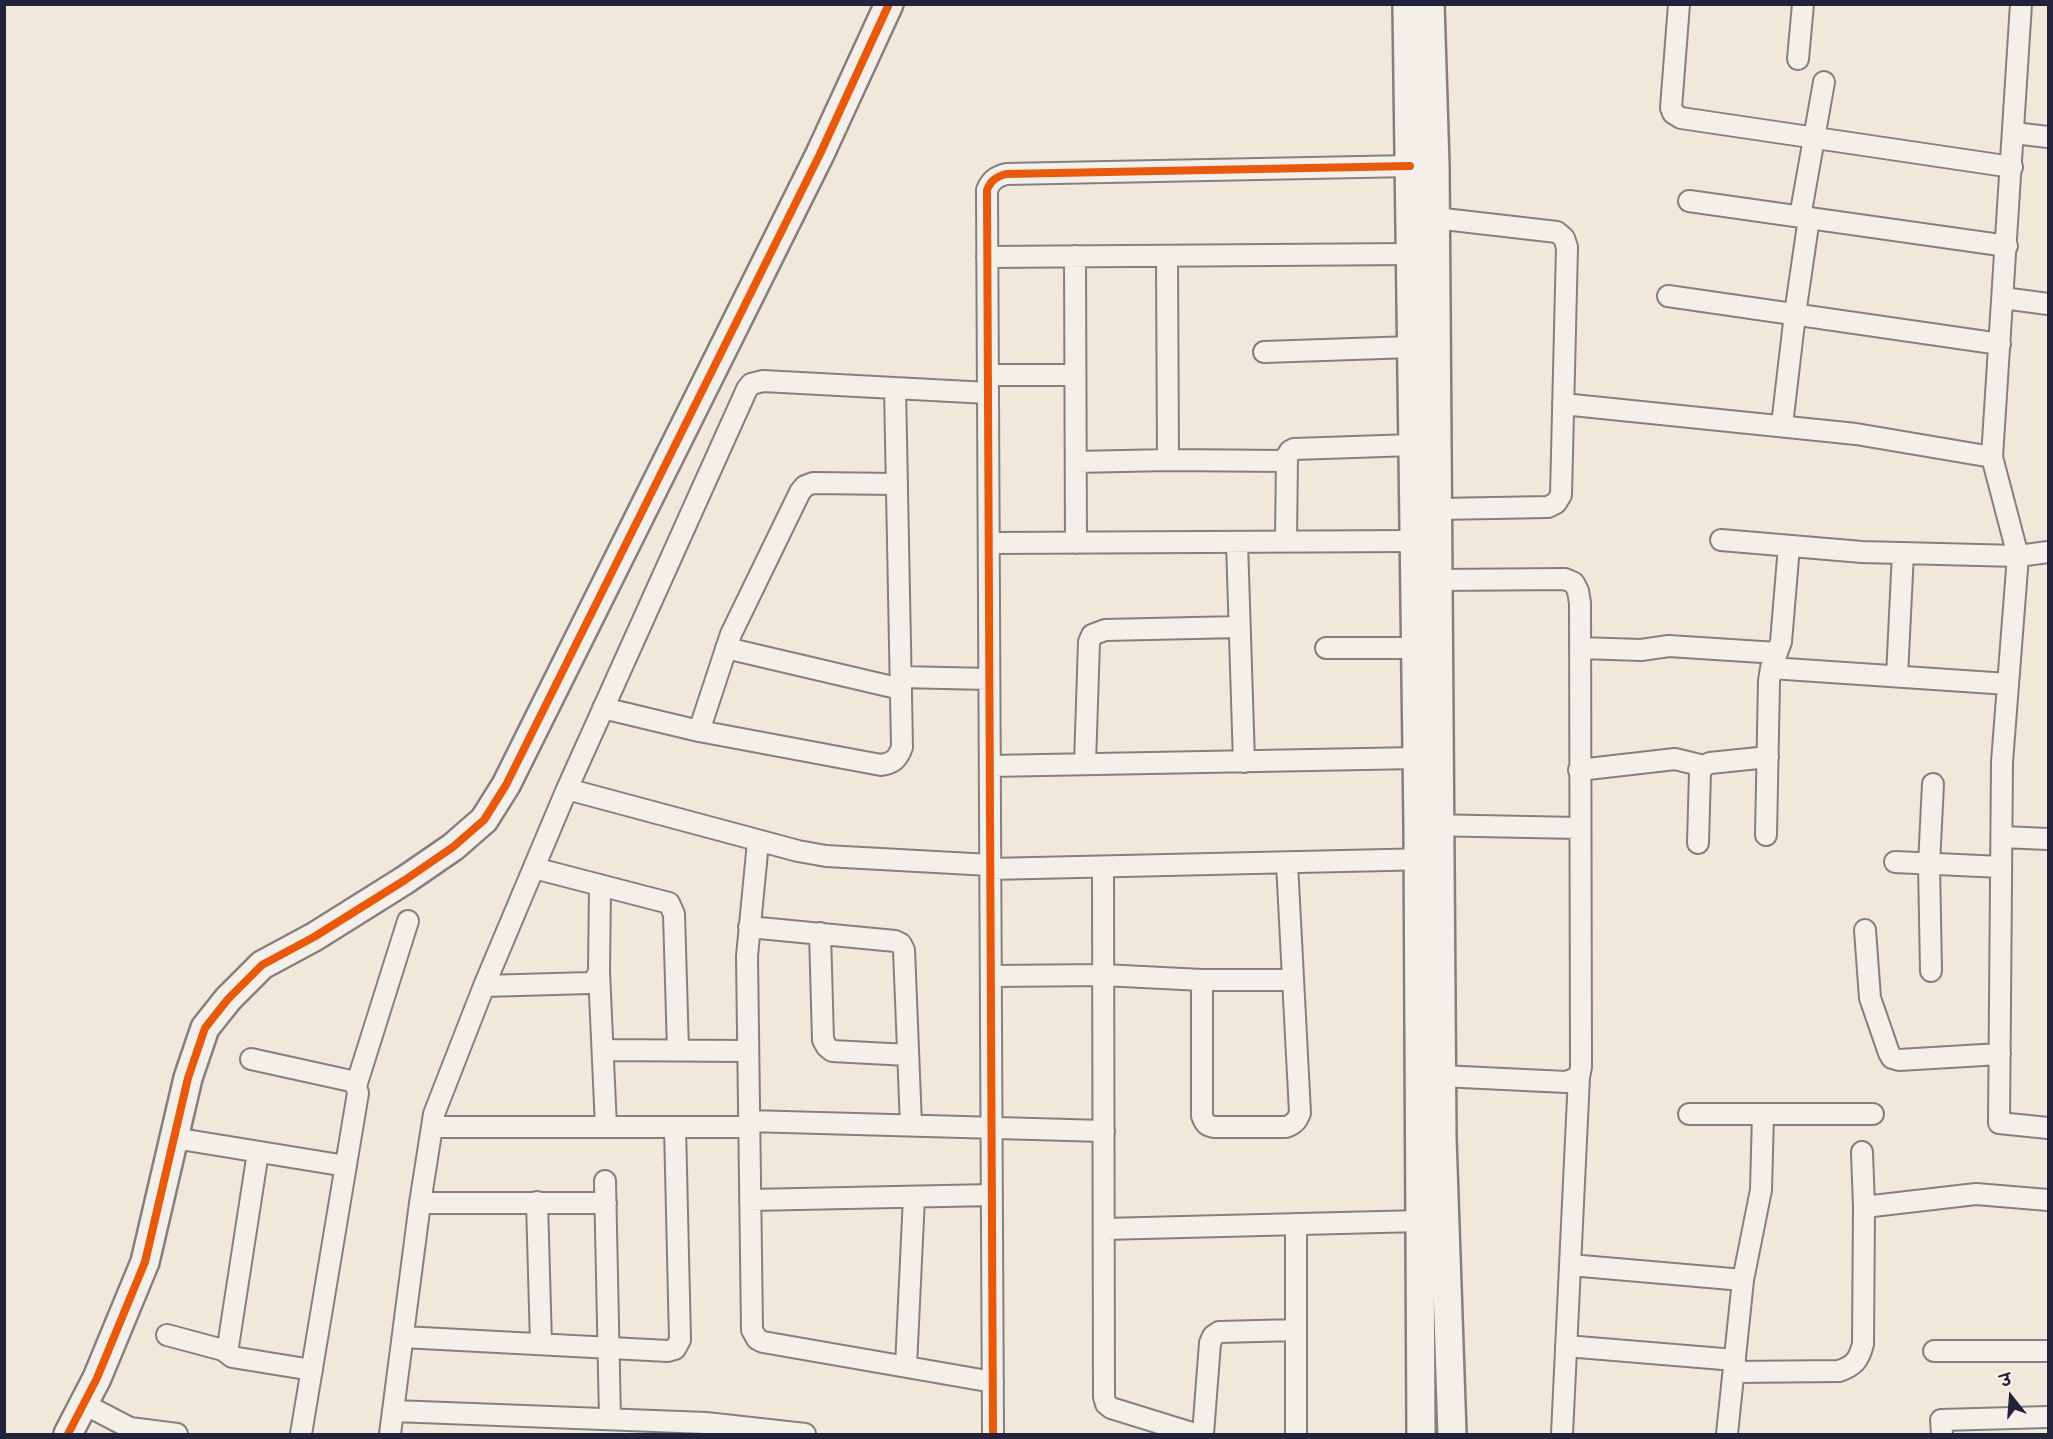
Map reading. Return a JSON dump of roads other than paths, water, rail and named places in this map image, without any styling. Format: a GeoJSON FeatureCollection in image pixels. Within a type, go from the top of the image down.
{"type":"FeatureCollection","features":[{"type":"Feature","properties":{"kind":"street"},"geometry":{"type":"LineString","coordinates":[[68,1434],[97,1378],[145,1262],[188,1078],[205,1028],[228,999],[262,965],[405,880],[453,847],[484,820],[506,785],[820,154],[889,4]]}},
{"type":"Feature","properties":{"kind":"street"},"geometry":{"type":"LineString","coordinates":[[1407,4],[1417,758],[1429,825]]}},
{"type":"Feature","properties":{"kind":"street"},"geometry":{"type":"LineString","coordinates":[[1421,1434],[1420,1221],[1429,825],[1439,580],[1430,4]]}},
{"type":"Feature","properties":{"kind":"street"},"geometry":{"type":"LineString","coordinates":[[1679,4],[1671,108],[1676,116],[2012,166]]}},
{"type":"Feature","properties":{"kind":"street"},"geometry":{"type":"LineString","coordinates":[[1798,59],[1803,4]]}},
{"type":"Feature","properties":{"kind":"street"},"geometry":{"type":"LineString","coordinates":[[2021,4],[1992,457],[2018,556],[2002,762],[1999,1123],[2049,1128]]}},
{"type":"Feature","properties":{"kind":"street"},"geometry":{"type":"LineString","coordinates":[[1782,425],[1812,138],[1824,82]]}},
{"type":"Feature","properties":{"kind":"street"},"geometry":{"type":"LineString","coordinates":[[2014,133],[2049,137]]}},
{"type":"Feature","properties":{"kind":"street"},"geometry":{"type":"LineString","coordinates":[[993,1434],[987,190],[990,183],[997,177],[1006,174],[1410,166]]}},
{"type":"Feature","properties":{"kind":"street"},"geometry":{"type":"LineString","coordinates":[[1689,201],[2007,246]]}},
{"type":"Feature","properties":{"kind":"street"},"geometry":{"type":"LineString","coordinates":[[1435,218],[1557,232],[1564,237],[1567,247],[1561,495],[1556,503],[1548,507],[1438,509]]}},
{"type":"Feature","properties":{"kind":"street"},"geometry":{"type":"LineString","coordinates":[[987,257],[1411,254]]}},
{"type":"Feature","properties":{"kind":"street"},"geometry":{"type":"LineString","coordinates":[[1075,256],[1076,543]]}},
{"type":"Feature","properties":{"kind":"street"},"geometry":{"type":"LineString","coordinates":[[1167,256],[1168,460]]}},
{"type":"Feature","properties":{"kind":"street"},"geometry":{"type":"LineString","coordinates":[[1668,296],[2000,344]]}},
{"type":"Feature","properties":{"kind":"street"},"geometry":{"type":"LineString","coordinates":[[2003,298],[2049,304]]}},
{"type":"Feature","properties":{"kind":"street"},"geometry":{"type":"LineString","coordinates":[[1264,352],[1412,347]]}},
{"type":"Feature","properties":{"kind":"street"},"geometry":{"type":"LineString","coordinates":[[390,1434],[420,1203],[435,1114],[484,986],[567,789],[747,389],[751,384],[763,381],[895,388],[988,384],[1076,375]]}},
{"type":"Feature","properties":{"kind":"street"},"geometry":{"type":"LineString","coordinates":[[603,708],[699,731],[881,765],[891,764],[899,756],[902,747],[895,388]]}},
{"type":"Feature","properties":{"kind":"street"},"geometry":{"type":"LineString","coordinates":[[1563,404],[1856,434],[1992,457]]}},
{"type":"Feature","properties":{"kind":"street"},"geometry":{"type":"LineString","coordinates":[[1286,542],[1287,461],[1290,451],[1294,449],[1413,445]]}},
{"type":"Feature","properties":{"kind":"street"},"geometry":{"type":"LineString","coordinates":[[1076,462],[1287,461]]}},
{"type":"Feature","properties":{"kind":"street"},"geometry":{"type":"LineString","coordinates":[[699,731],[726,648],[800,492],[805,486],[821,482],[897,484]]}},
{"type":"Feature","properties":{"kind":"street"},"geometry":{"type":"LineString","coordinates":[[1721,540],[1903,553],[2018,556],[2049,552]]}},
{"type":"Feature","properties":{"kind":"street"},"geometry":{"type":"LineString","coordinates":[[989,543],[1415,541]]}},
{"type":"Feature","properties":{"kind":"street"},"geometry":{"type":"LineString","coordinates":[[1237,542],[1244,762]]}},
{"type":"Feature","properties":{"kind":"street"},"geometry":{"type":"LineString","coordinates":[[1766,835],[1774,660],[1781,642],[1789,546]]}},
{"type":"Feature","properties":{"kind":"street"},"geometry":{"type":"LineString","coordinates":[[1897,676],[1903,553]]}},
{"type":"Feature","properties":{"kind":"street"},"geometry":{"type":"LineString","coordinates":[[1439,580],[1565,579],[1574,583],[1580,603],[1581,1067],[1562,1434]]}},
{"type":"Feature","properties":{"kind":"street"},"geometry":{"type":"LineString","coordinates":[[1085,764],[1089,642],[1092,636],[1105,630],[1239,627]]}},
{"type":"Feature","properties":{"kind":"street"},"geometry":{"type":"LineString","coordinates":[[1580,648],[1641,650],[1669,646],[1897,676],[2008,684]]}},
{"type":"Feature","properties":{"kind":"street"},"geometry":{"type":"LineString","coordinates":[[726,648],[901,683],[990,680]]}},
{"type":"Feature","properties":{"kind":"street"},"geometry":{"type":"LineString","coordinates":[[1326,648],[1416,648]]}},
{"type":"Feature","properties":{"kind":"street"},"geometry":{"type":"LineString","coordinates":[[1698,843],[1700,772],[1704,766],[1710,763],[1768,757]]}},
{"type":"Feature","properties":{"kind":"street"},"geometry":{"type":"LineString","coordinates":[[990,766],[1417,758]]}},
{"type":"Feature","properties":{"kind":"street"},"geometry":{"type":"LineString","coordinates":[[1579,770],[1675,759],[1704,766]]}},
{"type":"Feature","properties":{"kind":"street"},"geometry":{"type":"LineString","coordinates":[[1931,971],[1929,864],[1933,784]]}},
{"type":"Feature","properties":{"kind":"street"},"geometry":{"type":"LineString","coordinates":[[567,789],[758,842],[826,856],[990,867],[1103,867],[1429,859]]}},
{"type":"Feature","properties":{"kind":"street"},"geometry":{"type":"LineString","coordinates":[[1429,825],[1580,828]]}},
{"type":"Feature","properties":{"kind":"street"},"geometry":{"type":"LineString","coordinates":[[2002,837],[2049,839]]}},
{"type":"Feature","properties":{"kind":"street"},"geometry":{"type":"LineString","coordinates":[[758,842],[747,956],[752,1330],[754,1336],[763,1342],[993,1382]]}},
{"type":"Feature","properties":{"kind":"street"},"geometry":{"type":"LineString","coordinates":[[1429,859],[1442,1076],[1452,1434]]}},
{"type":"Feature","properties":{"kind":"street"},"geometry":{"type":"LineString","coordinates":[[1895,862],[2001,867]]}},
{"type":"Feature","properties":{"kind":"street"},"geometry":{"type":"LineString","coordinates":[[1202,980],[1202,1116],[1204,1122],[1215,1127],[1286,1127],[1298,1120],[1300,1113],[1287,863]]}},
{"type":"Feature","properties":{"kind":"street"},"geometry":{"type":"LineString","coordinates":[[1103,867],[1104,1397],[1106,1404],[1111,1408],[1194,1434]]}},
{"type":"Feature","properties":{"kind":"street"},"geometry":{"type":"LineString","coordinates":[[534,868],[664,900],[672,907],[678,1050]]}},
{"type":"Feature","properties":{"kind":"street"},"geometry":{"type":"LineString","coordinates":[[600,885],[599,972],[606,1127]]}},
{"type":"Feature","properties":{"kind":"street"},"geometry":{"type":"LineString","coordinates":[[301,1434],[358,1093],[356,1086],[408,921]]}},
{"type":"Feature","properties":{"kind":"street"},"geometry":{"type":"LineString","coordinates":[[749,927],[895,941],[901,944],[904,950],[911,1125]]}},
{"type":"Feature","properties":{"kind":"street"},"geometry":{"type":"LineString","coordinates":[[1865,930],[1870,998],[1888,1053],[1893,1058],[1899,1060],[2000,1054]]}},
{"type":"Feature","properties":{"kind":"street"},"geometry":{"type":"LineString","coordinates":[[820,933],[823,1040],[827,1047],[832,1051],[908,1055]]}},
{"type":"Feature","properties":{"kind":"street"},"geometry":{"type":"LineString","coordinates":[[484,986],[589,983],[598,977],[599,972]]}},
{"type":"Feature","properties":{"kind":"street"},"geometry":{"type":"LineString","coordinates":[[991,976],[1103,975],[1202,980],[1293,980]]}},
{"type":"Feature","properties":{"kind":"street"},"geometry":{"type":"LineString","coordinates":[[603,1050],[747,1051]]}},
{"type":"Feature","properties":{"kind":"street"},"geometry":{"type":"LineString","coordinates":[[251,1059],[351,1082],[356,1086]]}},
{"type":"Feature","properties":{"kind":"street"},"geometry":{"type":"LineString","coordinates":[[1442,1076],[1566,1082],[1579,1077]]}},
{"type":"Feature","properties":{"kind":"street"},"geometry":{"type":"LineString","coordinates":[[1689,1114],[1873,1114]]}},
{"type":"Feature","properties":{"kind":"street"},"geometry":{"type":"LineString","coordinates":[[1727,1434],[1743,1280],[1761,1190],[1762,1114]]}},
{"type":"Feature","properties":{"kind":"street"},"geometry":{"type":"LineString","coordinates":[[432,1126],[911,1125],[1104,1131]]}},
{"type":"Feature","properties":{"kind":"street"},"geometry":{"type":"LineString","coordinates":[[403,1336],[668,1351],[675,1349],[679,1345],[675,1127]]}},
{"type":"Feature","properties":{"kind":"street"},"geometry":{"type":"LineString","coordinates":[[174,1138],[346,1166]]}},
{"type":"Feature","properties":{"kind":"street"},"geometry":{"type":"LineString","coordinates":[[227,1353],[258,1152]]}},
{"type":"Feature","properties":{"kind":"street"},"geometry":{"type":"LineString","coordinates":[[1566,1346],[1734,1366],[1839,1371],[1853,1366],[1860,1357],[1863,1344],[1862,1152]]}},
{"type":"Feature","properties":{"kind":"street"},"geometry":{"type":"LineString","coordinates":[[606,1181],[610,1419]]}},
{"type":"Feature","properties":{"kind":"street"},"geometry":{"type":"LineString","coordinates":[[1864,1207],[1976,1194],[2049,1200]]}},
{"type":"Feature","properties":{"kind":"street"},"geometry":{"type":"LineString","coordinates":[[750,1200],[992,1195]]}},
{"type":"Feature","properties":{"kind":"street"},"geometry":{"type":"LineString","coordinates":[[906,1366],[914,1197]]}},
{"type":"Feature","properties":{"kind":"street"},"geometry":{"type":"LineString","coordinates":[[537,1202],[541,1344]]}},
{"type":"Feature","properties":{"kind":"street"},"geometry":{"type":"LineString","coordinates":[[420,1203],[606,1203]]}},
{"type":"Feature","properties":{"kind":"street"},"geometry":{"type":"LineString","coordinates":[[1104,1229],[1420,1221]]}},
{"type":"Feature","properties":{"kind":"street"},"geometry":{"type":"LineString","coordinates":[[1296,1224],[1296,1434]]}},
{"type":"Feature","properties":{"kind":"street"},"geometry":{"type":"LineString","coordinates":[[1570,1265],[1743,1280]]}},
{"type":"Feature","properties":{"kind":"street"},"geometry":{"type":"LineString","coordinates":[[1203,1434],[1210,1343],[1213,1336],[1219,1332],[1296,1330]]}},
{"type":"Feature","properties":{"kind":"street"},"geometry":{"type":"LineString","coordinates":[[167,1335],[223,1350],[232,1357],[312,1370]]}},
{"type":"Feature","properties":{"kind":"street"},"geometry":{"type":"LineString","coordinates":[[1934,1351],[2049,1351]]}},
{"type":"Feature","properties":{"kind":"street"},"geometry":{"type":"LineString","coordinates":[[84,1404],[130,1428],[177,1434]]}},
{"type":"Feature","properties":{"kind":"street"},"geometry":{"type":"LineString","coordinates":[[394,1410],[706,1423],[805,1434]]}},
{"type":"Feature","properties":{"kind":"street"},"geometry":{"type":"LineString","coordinates":[[1942,1434],[1941,1420],[1999,1426],[2049,1417]]}}]}
